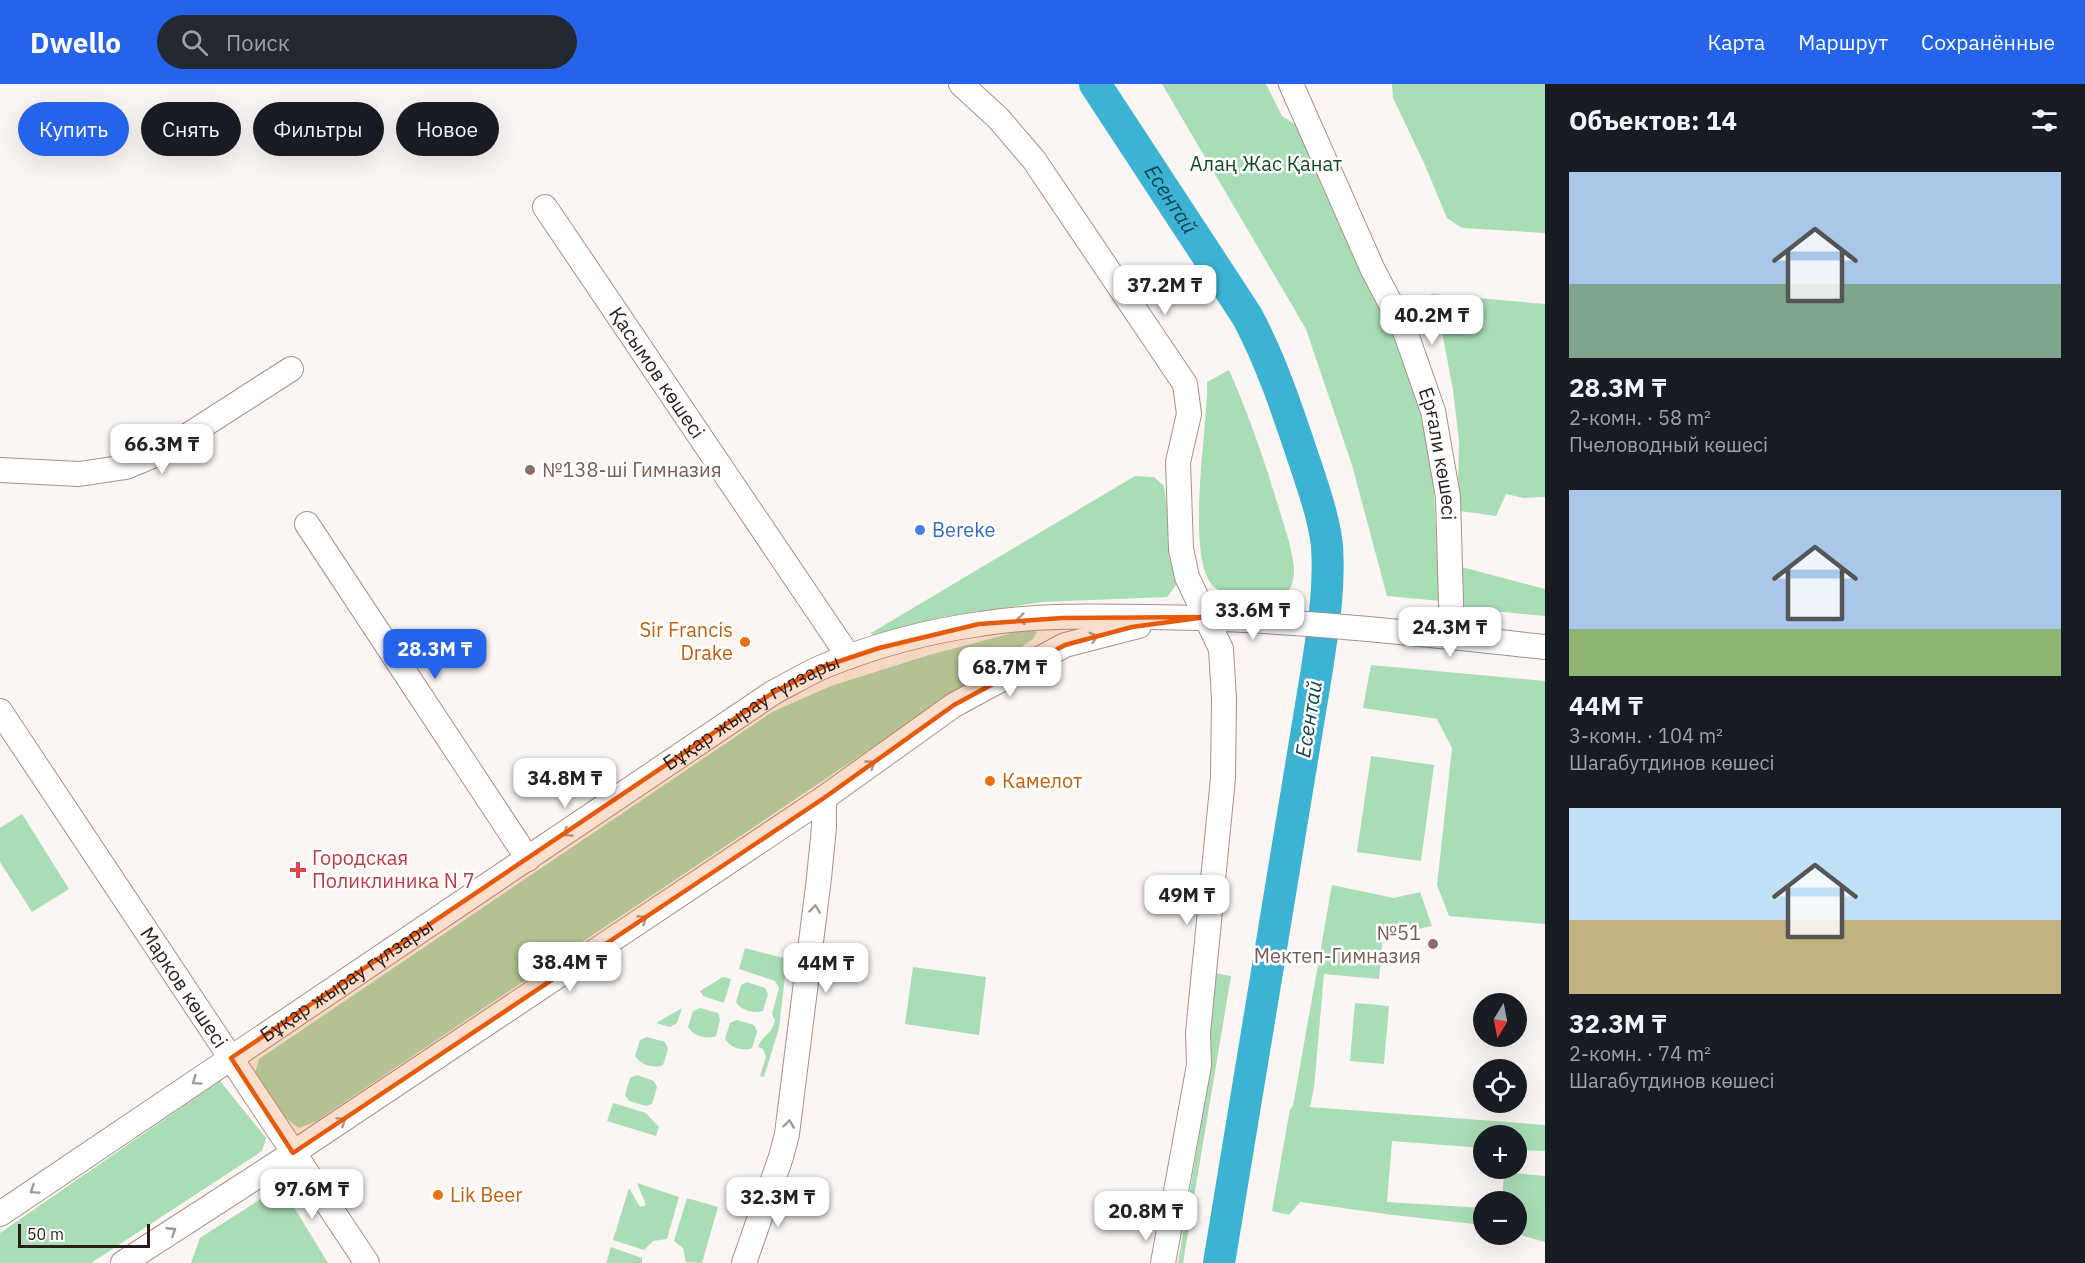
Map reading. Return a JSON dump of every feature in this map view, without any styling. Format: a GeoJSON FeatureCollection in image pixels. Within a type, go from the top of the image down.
{"type":"FeatureCollection","features":[{"type":"Feature","properties":{"kind":"street"},"geometry":{"type":"LineString","coordinates":[[961,84],[999,118],[1034,160],[1185,384],[1189,414],[1178,462],[1181,549],[1187,577],[1221,649],[1224,699],[1222,778],[1198,1033],[1199,1065],[1163,1263]]}},
{"type":"Feature","properties":{"kind":"street","name":"Ерғали көшесі"},"geometry":{"type":"LineString","coordinates":[[1291,84],[1372,268],[1405,331],[1433,411],[1449,497],[1452,637]]}},
{"type":"Feature","properties":{"kind":"street","name":"Қасымов көшесі"},"geometry":{"type":"LineString","coordinates":[[545,207],[849,657]]}},
{"type":"Feature","properties":{"kind":"street"},"geometry":{"type":"LineString","coordinates":[[0,470],[79,474],[126,467],[162,452],[291,369]]}},
{"type":"Feature","properties":{"kind":"street"},"geometry":{"type":"LineString","coordinates":[[308,524],[528,859]]}},
{"type":"Feature","properties":{"kind":"street","name":"Бұқар жырау гүлзары"},"geometry":{"type":"LineString","coordinates":[[123,1263],[293,1153],[824,798],[954,705],[1065,645],[1132,627],[1206,617]]}},
{"type":"Feature","properties":{"kind":"street","name":"Бұқар жырау гүлзары"},"geometry":{"type":"LineString","coordinates":[[0,1214],[774,692],[825,666],[849,657],[934,633],[979,624],[1029,618],[1206,617],[1360,628],[1545,647]]}},
{"type":"Feature","properties":{"kind":"street"},"geometry":{"type":"LineString","coordinates":[[1062,618],[1065,645]]}},
{"type":"Feature","properties":{"kind":"street","name":"Марков көшесі"},"geometry":{"type":"LineString","coordinates":[[0,711],[367,1263]]}},
{"type":"Feature","properties":{"kind":"street"},"geometry":{"type":"LineString","coordinates":[[744,1263],[782,1157],[787,1134],[819,878],[824,798]]}},
{"type":"Feature","properties":{"kind":"highlighted area"},"geometry":{"type":"Polygon","coordinates":[[[1206,617],[1132,627],[1065,645],[954,705],[824,798],[293,1153],[231,1058],[774,692],[825,666],[879,648],[979,624],[1062,618],[1206,617]]]}},
{"type":"Feature","properties":{"kind":"green space","name":"Алаң Жас Қанат"},"geometry":{"type":"Polygon","coordinates":[[[1162,84],[1266,84],[1282,116],[1304,130],[1433,411],[1432,457],[1440,601],[1387,596],[1352,465],[1306,329],[1162,84]]]}},
{"type":"Feature","properties":{"kind":"green space"},"geometry":{"type":"Polygon","coordinates":[[[1392,84],[1545,84],[1545,233],[1462,228],[1447,218],[1393,98],[1392,84]]]}},
{"type":"Feature","properties":{"kind":"green space"},"geometry":{"type":"Polygon","coordinates":[[[1431,294],[1545,304],[1545,497],[1524,498],[1506,494],[1496,516],[1460,511],[1459,441],[1453,390],[1438,310],[1431,294]]]}},
{"type":"Feature","properties":{"kind":"green space"},"geometry":{"type":"Polygon","coordinates":[[[1229,370],[1262,456],[1292,553],[1293,581],[1287,594],[1280,600],[1230,595],[1217,589],[1207,576],[1201,553],[1200,493],[1207,382],[1229,370]]]}},
{"type":"Feature","properties":{"kind":"green space"},"geometry":{"type":"Polygon","coordinates":[[[1135,476],[1154,477],[1164,486],[1177,584],[1167,597],[1042,602],[943,617],[873,637],[871,633],[1135,476]]]}},
{"type":"Feature","properties":{"kind":"green space"},"geometry":{"type":"Polygon","coordinates":[[[1458,566],[1545,589],[1545,616],[1459,608],[1458,566]]]}},
{"type":"Feature","properties":{"kind":"green space"},"geometry":{"type":"Polygon","coordinates":[[[1031,628],[1037,632],[1033,639],[315,1122],[299,1128],[292,1123],[274,1104],[255,1073],[259,1059],[772,712],[831,686],[929,655],[1031,628]]]}},
{"type":"Feature","properties":{"kind":"green space"},"geometry":{"type":"Polygon","coordinates":[[[1371,665],[1545,681],[1545,924],[1449,916],[1437,885],[1452,748],[1437,719],[1363,708],[1371,665]]]}},
{"type":"Feature","properties":{"kind":"green space"},"geometry":{"type":"Polygon","coordinates":[[[1371,756],[1434,765],[1421,861],[1357,852],[1371,756]]]}},
{"type":"Feature","properties":{"kind":"green space"},"geometry":{"type":"Polygon","coordinates":[[[22,814],[69,889],[32,912],[0,862],[0,828],[22,814]]]}},
{"type":"Feature","properties":{"kind":"green space"},"geometry":{"type":"Polygon","coordinates":[[[1332,885],[1394,898],[1420,892],[1432,926],[1383,937],[1379,979],[1324,974],[1314,1088],[1310,1107],[1545,1125],[1545,1151],[1527,1150],[1527,1125],[1473,1125],[1473,1147],[1392,1141],[1387,1202],[1473,1207],[1473,1224],[1300,1202],[1289,1215],[1272,1211],[1290,1109],[1293,1106],[1332,885]]]}},
{"type":"Feature","properties":{"kind":"green space"},"geometry":{"type":"Polygon","coordinates":[[[745,948],[787,959],[779,1028],[764,1077],[760,1076],[766,1057],[763,1049],[758,1047],[774,1025],[775,1020],[772,1014],[779,988],[775,981],[739,969],[745,948]]]}},
{"type":"Feature","properties":{"kind":"green space"},"geometry":{"type":"Polygon","coordinates":[[[913,967],[986,977],[979,1035],[905,1024],[913,967]]]}},
{"type":"Feature","properties":{"kind":"green space"},"geometry":{"type":"Polygon","coordinates":[[[1215,973],[1231,976],[1183,1263],[1178,1263],[1212,1058],[1209,1036],[1215,973]]]}},
{"type":"Feature","properties":{"kind":"green space"},"geometry":{"type":"Polygon","coordinates":[[[723,977],[731,979],[724,1003],[703,996],[700,991],[723,977]]]}},
{"type":"Feature","properties":{"kind":"green space"},"geometry":{"type":"Polygon","coordinates":[[[747,982],[765,988],[768,994],[763,1011],[748,1011],[736,1002],[741,985],[747,982]]]}},
{"type":"Feature","properties":{"kind":"green space"},"geometry":{"type":"Polygon","coordinates":[[[1355,1003],[1389,1006],[1384,1064],[1350,1061],[1355,1003]]]}},
{"type":"Feature","properties":{"kind":"green space"},"geometry":{"type":"Polygon","coordinates":[[[682,1008],[677,1023],[670,1027],[656,1023],[682,1008]]]}},
{"type":"Feature","properties":{"kind":"green space"},"geometry":{"type":"Polygon","coordinates":[[[700,1008],[718,1013],[720,1020],[716,1036],[708,1038],[700,1036],[688,1027],[693,1011],[700,1008]]]}},
{"type":"Feature","properties":{"kind":"green space"},"geometry":{"type":"Polygon","coordinates":[[[737,1020],[754,1025],[757,1032],[752,1048],[745,1050],[737,1048],[725,1039],[730,1023],[737,1020]]]}},
{"type":"Feature","properties":{"kind":"green space"},"geometry":{"type":"Polygon","coordinates":[[[647,1037],[665,1042],[668,1049],[663,1065],[655,1067],[648,1065],[640,1062],[635,1056],[640,1040],[647,1037]]]}},
{"type":"Feature","properties":{"kind":"green space"},"geometry":{"type":"Polygon","coordinates":[[[637,1075],[654,1081],[657,1087],[652,1104],[646,1106],[629,1101],[625,1095],[630,1078],[637,1075]]]}},
{"type":"Feature","properties":{"kind":"green space"},"geometry":{"type":"Polygon","coordinates":[[[220,1081],[266,1138],[262,1151],[91,1263],[0,1263],[0,1233],[220,1081]]]}},
{"type":"Feature","properties":{"kind":"green space"},"geometry":{"type":"Polygon","coordinates":[[[613,1103],[646,1113],[659,1127],[656,1136],[607,1121],[613,1103]]]}},
{"type":"Feature","properties":{"kind":"green space"},"geometry":{"type":"Polygon","coordinates":[[[1527,1174],[1545,1176],[1545,1242],[1527,1237],[1527,1191],[1503,1191],[1504,1179],[1527,1179],[1527,1174]]]}},
{"type":"Feature","properties":{"kind":"green space"},"geometry":{"type":"Polygon","coordinates":[[[637,1183],[679,1197],[667,1239],[653,1241],[644,1250],[613,1240],[629,1188],[640,1207],[646,1205],[637,1183]]]}},
{"type":"Feature","properties":{"kind":"green space"},"geometry":{"type":"Polygon","coordinates":[[[281,1186],[328,1263],[191,1263],[200,1238],[281,1186]]]}},
{"type":"Feature","properties":{"kind":"green space"},"geometry":{"type":"Polygon","coordinates":[[[687,1198],[718,1207],[702,1263],[686,1262],[683,1248],[674,1241],[687,1198]]]}},
{"type":"Feature","properties":{"kind":"green space"},"geometry":{"type":"Polygon","coordinates":[[[611,1247],[642,1258],[642,1263],[606,1263],[611,1247]]]}},
{"type":"Feature","properties":{"kind":"waterway","name":"Есентай"},"geometry":{"type":"LineString","coordinates":[[1095,84],[1256,333],[1291,421],[1320,512],[1327,546],[1327,593],[1324,623],[1219,1263]]}},
{"type":"Feature","properties":{"kind":"place","name":"№138-ші Гимназия"},"geometry":{"type":"Point","coordinates":[530,470]}},
{"type":"Feature","properties":{"kind":"place","name":"Bereke"},"geometry":{"type":"Point","coordinates":[920,530]}},
{"type":"Feature","properties":{"kind":"place","name":"Sir Francis Drake"},"geometry":{"type":"Point","coordinates":[745,642]}},
{"type":"Feature","properties":{"kind":"place","name":"Камелот"},"geometry":{"type":"Point","coordinates":[990,781]}},
{"type":"Feature","properties":{"kind":"place","name":"Городская Поликлиника N 7"},"geometry":{"type":"Point","coordinates":[298,870]}},
{"type":"Feature","properties":{"kind":"place","name":"№51 Мектеп-Гимназия"},"geometry":{"type":"Point","coordinates":[1433,944]}},
{"type":"Feature","properties":{"kind":"place","name":"Lik Beer"},"geometry":{"type":"Point","coordinates":[438,1195]}}]}
